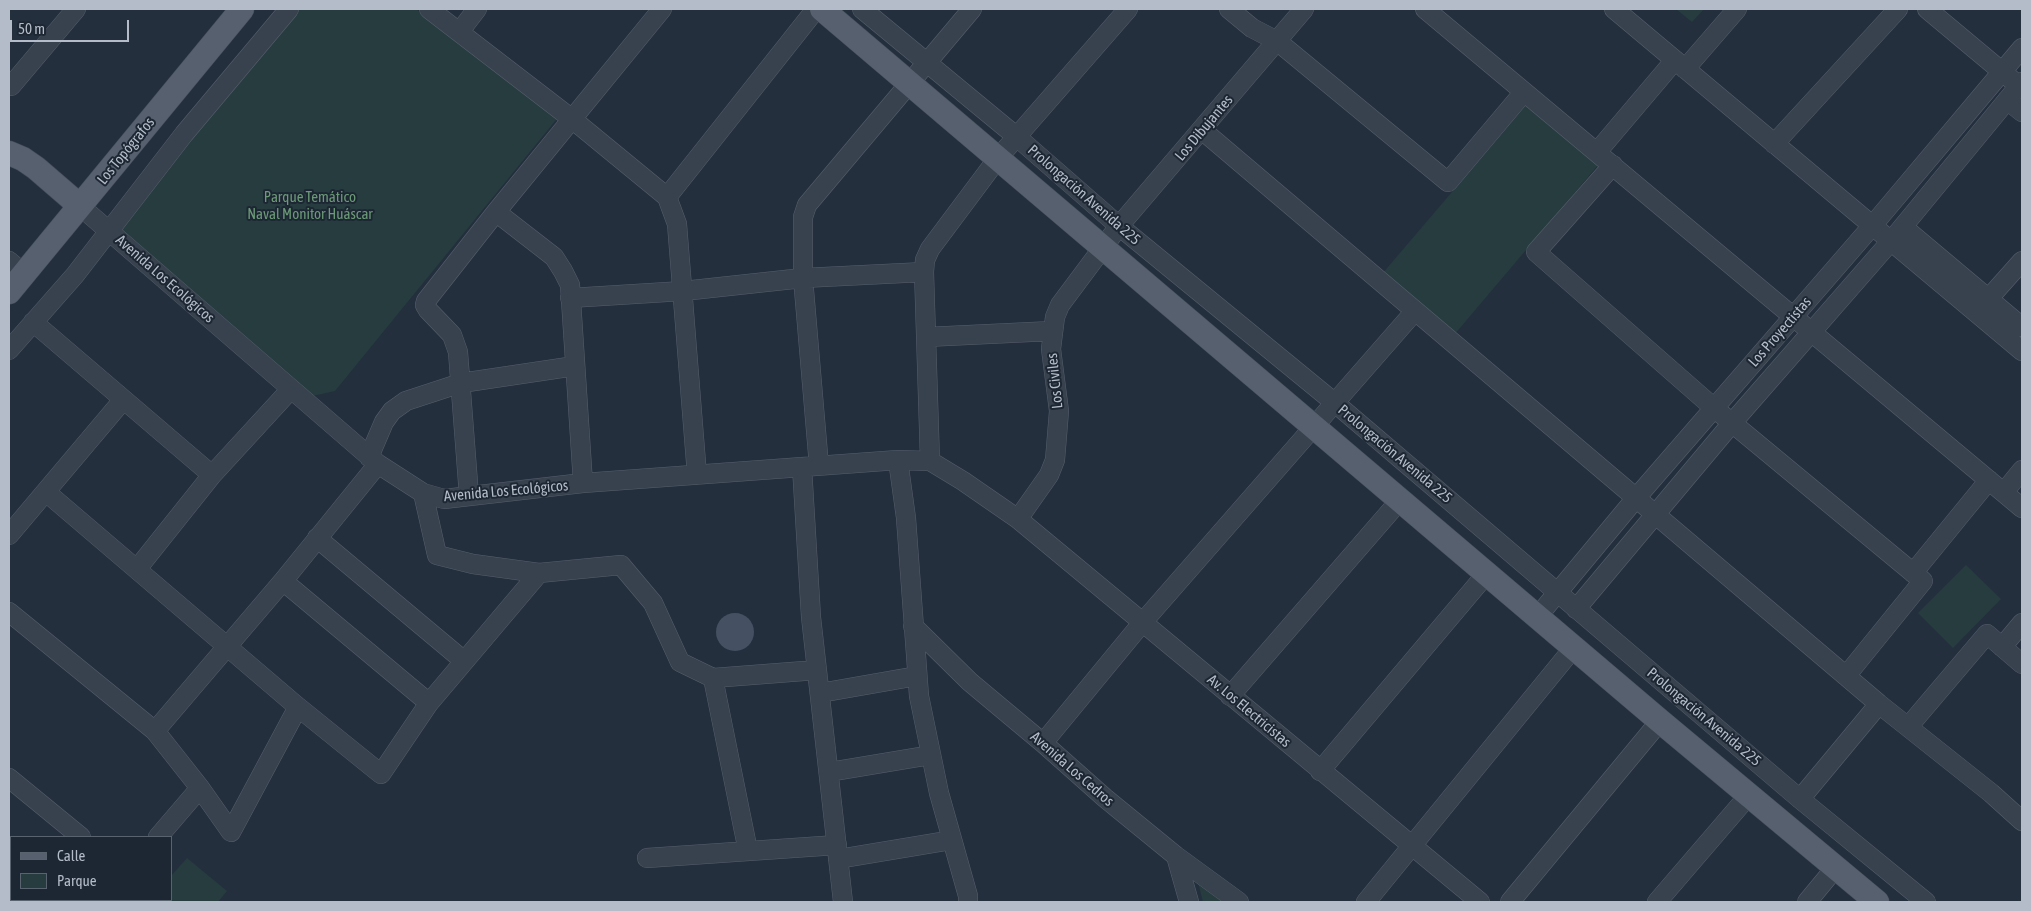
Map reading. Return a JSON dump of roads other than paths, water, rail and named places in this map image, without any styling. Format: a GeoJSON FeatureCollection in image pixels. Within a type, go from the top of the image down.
{"type":"FeatureCollection","features":[{"type":"Feature","properties":{"kind":"main road","name":"Los Topógrafos"},"geometry":{"type":"LineString","coordinates":[[9,292],[16,268],[80,206],[242,9]]}},
{"type":"Feature","properties":{"kind":"main road","name":"Prolongación Avenida 225"},"geometry":{"type":"LineString","coordinates":[[822,9],[1877,902]]}},
{"type":"Feature","properties":{"kind":"main road","name":"Avenida Los Ecológicos"},"geometry":{"type":"LineString","coordinates":[[10,151],[36,168],[80,206]]}},
{"type":"Feature","properties":{"kind":"street"},"geometry":{"type":"LineString","coordinates":[[10,88],[76,9]]}},
{"type":"Feature","properties":{"kind":"street"},"geometry":{"type":"LineString","coordinates":[[9,350],[75,275],[184,134],[289,9]]}},
{"type":"Feature","properties":{"kind":"street"},"geometry":{"type":"LineString","coordinates":[[429,9],[572,119],[667,197],[677,224],[697,475]]}},
{"type":"Feature","properties":{"kind":"street"},"geometry":{"type":"LineString","coordinates":[[460,32],[477,9]]}},
{"type":"Feature","properties":{"kind":"street"},"geometry":{"type":"LineString","coordinates":[[469,496],[458,352],[452,335],[426,306],[426,301],[496,212],[662,9]]}},
{"type":"Feature","properties":{"kind":"street"},"geometry":{"type":"LineString","coordinates":[[667,197],[816,9]]}},
{"type":"Feature","properties":{"kind":"street","name":"Prolongación Avenida 225"},"geometry":{"type":"LineString","coordinates":[[862,9],[1017,137],[1119,226],[1335,403],[1800,799],[1926,902]]}},
{"type":"Feature","properties":{"kind":"street"},"geometry":{"type":"LineString","coordinates":[[843,902],[811,617],[811,466],[803,278],[803,217],[807,205],[972,9]]}},
{"type":"Feature","properties":{"kind":"street"},"geometry":{"type":"LineString","coordinates":[[930,461],[925,260],[930,249],[998,158],[1128,9]]}},
{"type":"Feature","properties":{"kind":"street"},"geometry":{"type":"LineString","coordinates":[[1229,9],[1252,28],[1277,41],[1448,182],[1524,92]]}},
{"type":"Feature","properties":{"kind":"street","name":"Los Dibujantes"},"geometry":{"type":"LineString","coordinates":[[1103,247],[1304,9]]}},
{"type":"Feature","properties":{"kind":"street"},"geometry":{"type":"LineString","coordinates":[[1425,9],[2022,508]]}},
{"type":"Feature","properties":{"kind":"street"},"geometry":{"type":"LineString","coordinates":[[1614,9],[2022,352]]}},
{"type":"Feature","properties":{"kind":"street"},"geometry":{"type":"LineString","coordinates":[[1596,152],[1680,64],[1737,9]]}},
{"type":"Feature","properties":{"kind":"street"},"geometry":{"type":"LineString","coordinates":[[1774,144],[1898,9]]}},
{"type":"Feature","properties":{"kind":"street"},"geometry":{"type":"LineString","coordinates":[[1927,9],[2002,72],[2018,89],[2022,112]]}},
{"type":"Feature","properties":{"kind":"street","name":"Los Proyectistas"},"geometry":{"type":"LineString","coordinates":[[1538,616],[1636,498],[1872,226],[2022,48]]}},
{"type":"Feature","properties":{"kind":"street"},"geometry":{"type":"LineString","coordinates":[[9,65],[10,88]]}},
{"type":"Feature","properties":{"kind":"street"},"geometry":{"type":"LineString","coordinates":[[1576,608],[1732,423],[1903,227],[2018,89]]}},
{"type":"Feature","properties":{"kind":"street"},"geometry":{"type":"LineString","coordinates":[[1202,130],[1879,704],[1991,793],[2022,821]]}},
{"type":"Feature","properties":{"kind":"street"},"geometry":{"type":"LineString","coordinates":[[1612,165],[1536,252],[1714,408],[1923,581],[1846,676]]}},
{"type":"Feature","properties":{"kind":"street","name":"Avenida Los Ecológicos"},"geometry":{"type":"LineString","coordinates":[[80,206],[374,461],[423,493],[444,499],[583,483],[898,460],[930,461],[1018,519]]}},
{"type":"Feature","properties":{"kind":"street"},"geometry":{"type":"LineString","coordinates":[[496,212],[554,257],[570,285],[583,483]]}},
{"type":"Feature","properties":{"kind":"street"},"geometry":{"type":"LineString","coordinates":[[1903,227],[2022,327]]}},
{"type":"Feature","properties":{"kind":"street","name":"Los Civiles"},"geometry":{"type":"LineString","coordinates":[[1018,519],[1049,475],[1056,460],[1058,411],[1051,349],[1055,317],[1060,305],[1103,247]]}},
{"type":"Feature","properties":{"kind":"street"},"geometry":{"type":"LineString","coordinates":[[1976,313],[2022,261]]}},
{"type":"Feature","properties":{"kind":"street"},"geometry":{"type":"LineString","coordinates":[[570,298],[683,290],[803,278],[924,272]]}},
{"type":"Feature","properties":{"kind":"street"},"geometry":{"type":"LineString","coordinates":[[1043,743],[1142,623],[1414,311]]}},
{"type":"Feature","properties":{"kind":"street"},"geometry":{"type":"LineString","coordinates":[[32,322],[212,475]]}},
{"type":"Feature","properties":{"kind":"street"},"geometry":{"type":"LineString","coordinates":[[926,337],[1052,331]]}},
{"type":"Feature","properties":{"kind":"street"},"geometry":{"type":"LineString","coordinates":[[155,732],[283,581],[374,461],[384,422],[392,411],[406,401],[461,383],[575,366]]}},
{"type":"Feature","properties":{"kind":"street"},"geometry":{"type":"LineString","coordinates":[[137,568],[212,475],[291,389]]}},
{"type":"Feature","properties":{"kind":"street"},"geometry":{"type":"LineString","coordinates":[[9,535],[123,400]]}},
{"type":"Feature","properties":{"kind":"street"},"geometry":{"type":"LineString","coordinates":[[898,460],[906,518],[919,696],[939,793],[968,896],[968,902]]}},
{"type":"Feature","properties":{"kind":"street"},"geometry":{"type":"LineString","coordinates":[[2004,492],[2022,470]]}},
{"type":"Feature","properties":{"kind":"street"},"geometry":{"type":"LineString","coordinates":[[1913,573],[1990,480]]}},
{"type":"Feature","properties":{"kind":"street"},"geometry":{"type":"LineString","coordinates":[[46,492],[298,707],[381,774],[429,703],[539,573]]}},
{"type":"Feature","properties":{"kind":"street"},"geometry":{"type":"LineString","coordinates":[[423,493],[438,555],[473,564],[539,573],[621,565],[653,603],[680,662],[713,678],[817,670]]}},
{"type":"Feature","properties":{"kind":"street"},"geometry":{"type":"LineString","coordinates":[[1230,696],[1401,499]]}},
{"type":"Feature","properties":{"kind":"street","name":"Av. Los Electricistas"},"geometry":{"type":"LineString","coordinates":[[1018,519],[1410,846],[1480,902]]}},
{"type":"Feature","properties":{"kind":"street"},"geometry":{"type":"LineString","coordinates":[[317,538],[464,661]]}},
{"type":"Feature","properties":{"kind":"street"},"geometry":{"type":"LineString","coordinates":[[1320,771],[1488,572]]}},
{"type":"Feature","properties":{"kind":"street"},"geometry":{"type":"LineString","coordinates":[[283,581],[429,703]]}},
{"type":"Feature","properties":{"kind":"street"},"geometry":{"type":"LineString","coordinates":[[9,612],[155,732],[200,788],[231,832],[298,707]]}},
{"type":"Feature","properties":{"kind":"street"},"geometry":{"type":"LineString","coordinates":[[2002,647],[2022,623]]}},
{"type":"Feature","properties":{"kind":"street","name":"Avenida Los Cedros"},"geometry":{"type":"LineString","coordinates":[[913,626],[970,682],[1105,798],[1176,856],[1239,902]]}},
{"type":"Feature","properties":{"kind":"street"},"geometry":{"type":"LineString","coordinates":[[1908,727],[1987,634],[2022,664]]}},
{"type":"Feature","properties":{"kind":"street"},"geometry":{"type":"LineString","coordinates":[[1366,902],[1575,646]]}},
{"type":"Feature","properties":{"kind":"street"},"geometry":{"type":"LineString","coordinates":[[820,693],[918,676]]}},
{"type":"Feature","properties":{"kind":"street"},"geometry":{"type":"LineString","coordinates":[[713,678],[748,851]]}},
{"type":"Feature","properties":{"kind":"street"},"geometry":{"type":"LineString","coordinates":[[1800,799],[1879,704]]}},
{"type":"Feature","properties":{"kind":"street"},"geometry":{"type":"LineString","coordinates":[[1510,902],[1660,720]]}},
{"type":"Feature","properties":{"kind":"street"},"geometry":{"type":"LineString","coordinates":[[828,772],[931,756]]}},
{"type":"Feature","properties":{"kind":"street"},"geometry":{"type":"LineString","coordinates":[[9,778],[80,836]]}},
{"type":"Feature","properties":{"kind":"street"},"geometry":{"type":"LineString","coordinates":[[159,836],[200,788]]}},
{"type":"Feature","properties":{"kind":"street"},"geometry":{"type":"LineString","coordinates":[[1657,902],[1749,794]]}},
{"type":"Feature","properties":{"kind":"street"},"geometry":{"type":"LineString","coordinates":[[647,858],[748,851],[837,852],[952,840]]}},
{"type":"Feature","properties":{"kind":"street"},"geometry":{"type":"LineString","coordinates":[[1176,856],[1189,902]]}},
{"type":"Feature","properties":{"kind":"street"},"geometry":{"type":"LineString","coordinates":[[1807,902],[1836,867]]}},
{"type":"Feature","properties":{"kind":"park label","name":"Parque Temático Naval Monitor Huáscar"},"geometry":{"type":"Point","coordinates":[310,206]}}]}
